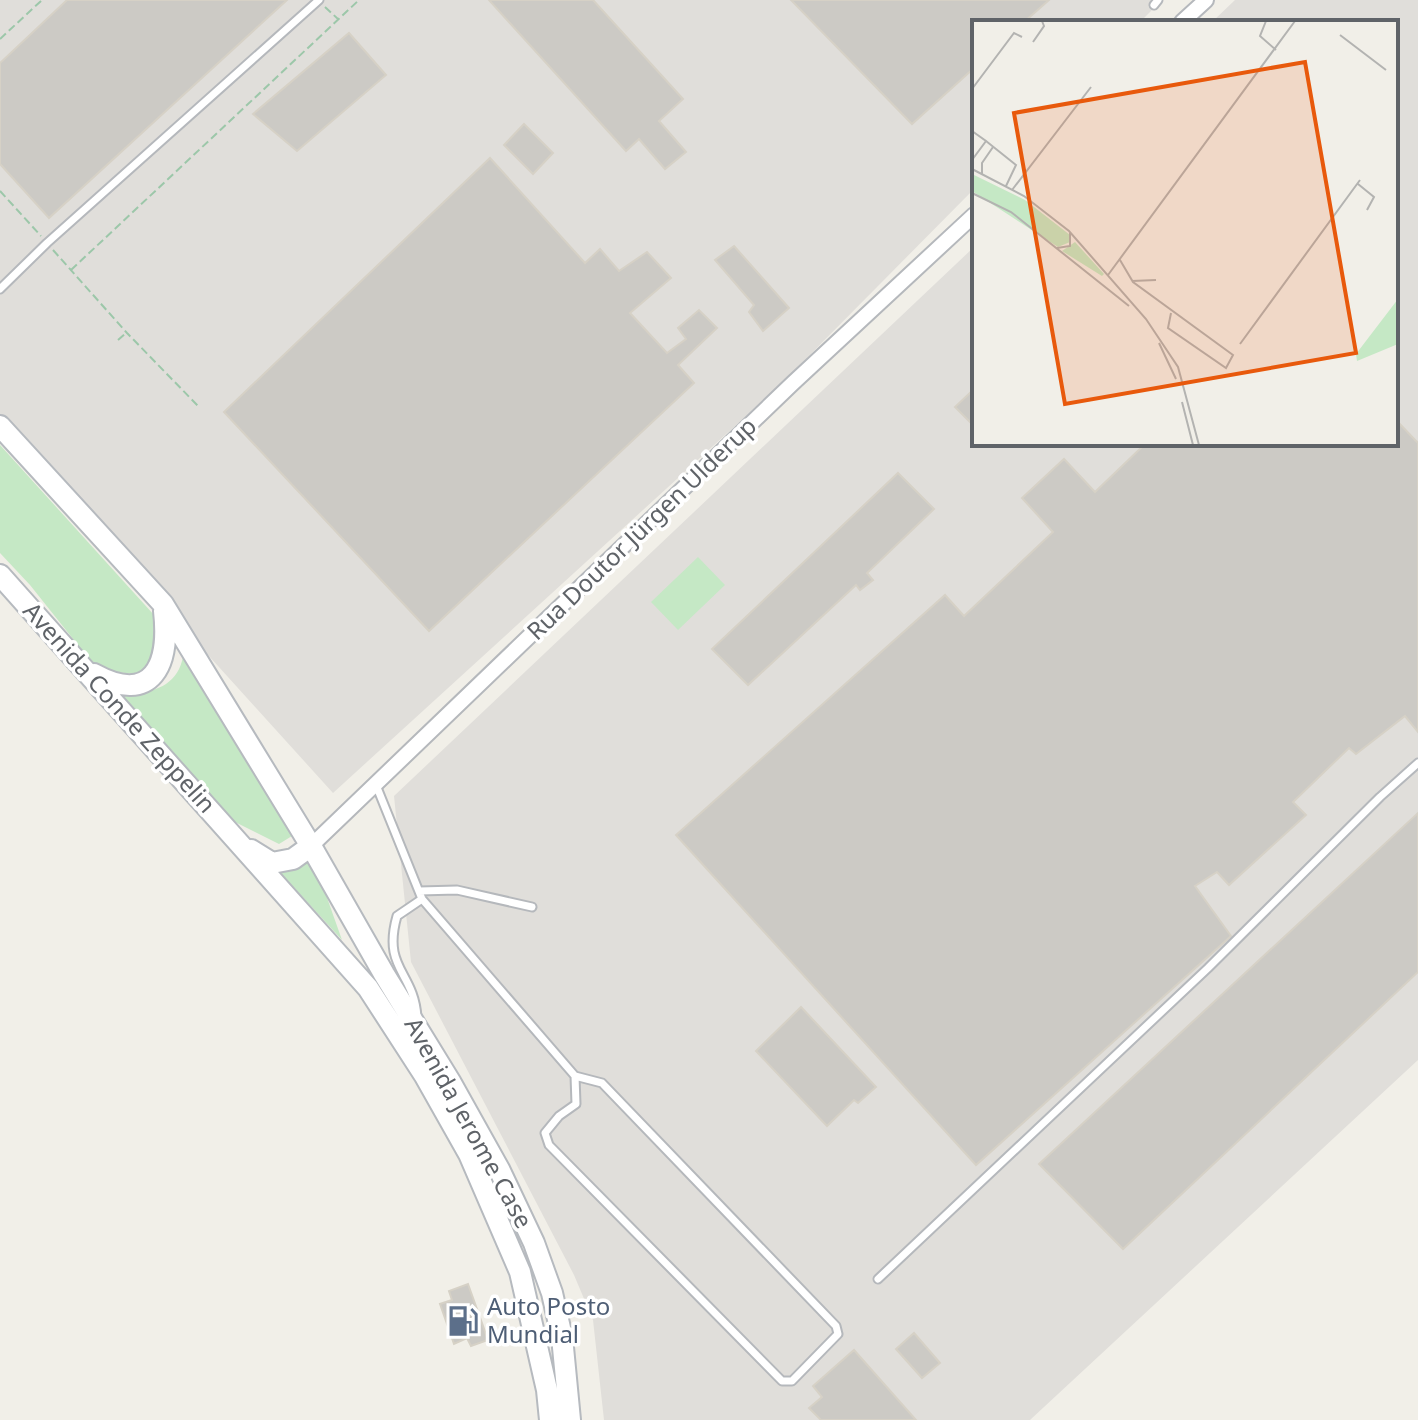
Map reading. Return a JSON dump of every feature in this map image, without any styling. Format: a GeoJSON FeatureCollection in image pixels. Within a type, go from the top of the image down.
{"type":"FeatureCollection","features":[{"type":"Feature","properties":{"kind":"main road"},"geometry":{"type":"LineString","coordinates":[[0,426],[163,604],[311,846],[293,859],[272,863],[237,842]]}},
{"type":"Feature","properties":{"kind":"main road","name":"Avenida Conde Zeppelin"},"geometry":{"type":"LineString","coordinates":[[0,575],[237,842]]}},
{"type":"Feature","properties":{"kind":"main road"},"geometry":{"type":"LineString","coordinates":[[84,668],[112,683],[139,684],[155,674],[164,657],[167,634],[163,604]]}},
{"type":"Feature","properties":{"kind":"main road","name":"Avenida Jerome Case"},"geometry":{"type":"LineString","coordinates":[[237,842],[368,988],[425,1076],[469,1154],[520,1272],[547,1390],[550,1420]]}},
{"type":"Feature","properties":{"kind":"main road","name":"Avenida Jerome Case"},"geometry":{"type":"LineString","coordinates":[[311,846],[499,1169],[534,1243],[552,1293],[562,1337],[570,1420]]}},
{"type":"Feature","properties":{"kind":"street"},"geometry":{"type":"LineString","coordinates":[[1184,20],[1206,0]]}},
{"type":"Feature","properties":{"kind":"street","name":"Rua Doutor Jürgen Ulderup"},"geometry":{"type":"LineString","coordinates":[[311,846],[793,383],[972,217]]}},
{"type":"Feature","properties":{"kind":"lane"},"geometry":{"type":"LineString","coordinates":[[0,289],[47,243],[319,0]]}},
{"type":"Feature","properties":{"kind":"lane"},"geometry":{"type":"LineString","coordinates":[[878,1279],[1208,968],[1418,763]]}},
{"type":"Feature","properties":{"kind":"lane"},"geometry":{"type":"LineString","coordinates":[[376,785],[422,899],[575,1076],[602,1083],[836,1326],[838,1334],[792,1381],[782,1381],[549,1145],[545,1133],[559,1116],[576,1104],[575,1076]]}},
{"type":"Feature","properties":{"kind":"lane"},"geometry":{"type":"LineString","coordinates":[[419,891],[457,890],[532,907]]}},
{"type":"Feature","properties":{"kind":"lane"},"geometry":{"type":"LineString","coordinates":[[418,1028],[416,1001],[395,962],[390,938],[397,916],[422,899]]}},
{"type":"Feature","properties":{"kind":"path"},"geometry":{"type":"LineString","coordinates":[[0,39],[42,0]]}},
{"type":"Feature","properties":{"kind":"path"},"geometry":{"type":"LineString","coordinates":[[319,0],[338,20]]}},
{"type":"Feature","properties":{"kind":"path"},"geometry":{"type":"LineString","coordinates":[[71,270],[359,0]]}},
{"type":"Feature","properties":{"kind":"path"},"geometry":{"type":"LineString","coordinates":[[0,191],[127,333],[199,407]]}},
{"type":"Feature","properties":{"kind":"path"},"geometry":{"type":"LineString","coordinates":[[118,340],[127,333]]}},
{"type":"Feature","properties":{"kind":"shaded area"},"geometry":{"type":"Polygon","coordinates":[[[0,0],[1162,0],[1142,20],[972,20],[972,191],[781,384],[333,793],[0,425],[0,0]]]}},
{"type":"Feature","properties":{"kind":"shaded area"},"geometry":{"type":"Polygon","coordinates":[[[1235,0],[1418,0],[1418,1060],[1030,1420],[604,1420],[593,1320],[574,1275],[411,962],[394,796],[972,249],[972,446],[1398,446],[1398,20],[1214,20],[1235,0]]]}},
{"type":"Feature","properties":{"kind":"green space"},"geometry":{"type":"Polygon","coordinates":[[[0,445],[164,626],[150,668],[132,674],[97,669],[30,585],[0,553],[0,445]]]}},
{"type":"Feature","properties":{"kind":"green space"},"geometry":{"type":"Polygon","coordinates":[[[698,557],[725,585],[678,630],[651,602],[698,557]]]}},
{"type":"Feature","properties":{"kind":"green space"},"geometry":{"type":"Polygon","coordinates":[[[181,642],[292,836],[279,844],[237,823],[180,777],[114,691],[144,692],[164,685],[178,671],[182,661],[181,642]]]}},
{"type":"Feature","properties":{"kind":"green space"},"geometry":{"type":"Polygon","coordinates":[[[314,861],[342,940],[278,870],[314,861]]]}},
{"type":"Feature","properties":{"kind":"building"},"geometry":{"type":"Polygon","coordinates":[[[67,0],[287,0],[49,218],[0,164],[0,63],[67,0]]]}},
{"type":"Feature","properties":{"kind":"building"},"geometry":{"type":"Polygon","coordinates":[[[489,0],[593,0],[683,99],[659,121],[686,152],[665,169],[639,139],[626,151],[489,0]]]}},
{"type":"Feature","properties":{"kind":"building"},"geometry":{"type":"Polygon","coordinates":[[[791,0],[1049,0],[1026,20],[972,20],[972,70],[912,124],[791,0]]]}},
{"type":"Feature","properties":{"kind":"building"},"geometry":{"type":"Polygon","coordinates":[[[349,33],[386,75],[297,151],[253,114],[349,33]]]}},
{"type":"Feature","properties":{"kind":"building"},"geometry":{"type":"Polygon","coordinates":[[[524,124],[553,153],[533,174],[504,145],[524,124]]]}},
{"type":"Feature","properties":{"kind":"building"},"geometry":{"type":"Polygon","coordinates":[[[490,158],[585,263],[600,249],[619,271],[647,252],[671,278],[630,313],[667,353],[686,339],[678,328],[699,310],[717,328],[678,365],[694,383],[429,631],[224,412],[490,158]]]}},
{"type":"Feature","properties":{"kind":"building"},"geometry":{"type":"Polygon","coordinates":[[[734,246],[789,308],[763,331],[749,312],[754,305],[715,260],[734,246]]]}},
{"type":"Feature","properties":{"kind":"building"},"geometry":{"type":"Polygon","coordinates":[[[972,391],[972,424],[955,407],[972,391]]]}},
{"type":"Feature","properties":{"kind":"building"},"geometry":{"type":"Polygon","coordinates":[[[1398,422],[1418,443],[1418,732],[1405,716],[1356,754],[1349,748],[1293,802],[1306,815],[1229,885],[1217,872],[1195,886],[1231,936],[976,1165],[676,835],[945,595],[964,616],[1053,532],[1022,498],[1064,459],[1095,492],[1143,446],[1398,446],[1398,422]]]}},
{"type":"Feature","properties":{"kind":"building"},"geometry":{"type":"Polygon","coordinates":[[[898,473],[934,509],[867,573],[873,580],[860,590],[856,585],[748,685],[712,649],[898,473]]]}},
{"type":"Feature","properties":{"kind":"building"},"geometry":{"type":"Polygon","coordinates":[[[1418,813],[1418,972],[1123,1249],[1039,1164],[1418,813]]]}},
{"type":"Feature","properties":{"kind":"building"},"geometry":{"type":"Polygon","coordinates":[[[801,1007],[876,1087],[858,1103],[854,1100],[827,1126],[756,1051],[801,1007]]]}},
{"type":"Feature","properties":{"kind":"building","name":"Auto Posto Mundial"},"geometry":{"type":"Polygon","coordinates":[[[468,1284],[488,1340],[471,1346],[467,1338],[454,1344],[440,1304],[452,1300],[449,1291],[468,1284]]]}},
{"type":"Feature","properties":{"kind":"building"},"geometry":{"type":"Polygon","coordinates":[[[914,1333],[940,1363],[922,1378],[896,1349],[914,1333]]]}},
{"type":"Feature","properties":{"kind":"building"},"geometry":{"type":"Polygon","coordinates":[[[854,1350],[916,1420],[821,1420],[809,1408],[822,1397],[813,1386],[854,1350]]]}},
{"type":"Feature","properties":{"kind":"place","name":"Auto Posto Mundial"},"geometry":{"type":"Point","coordinates":[463,1321]}}]}
